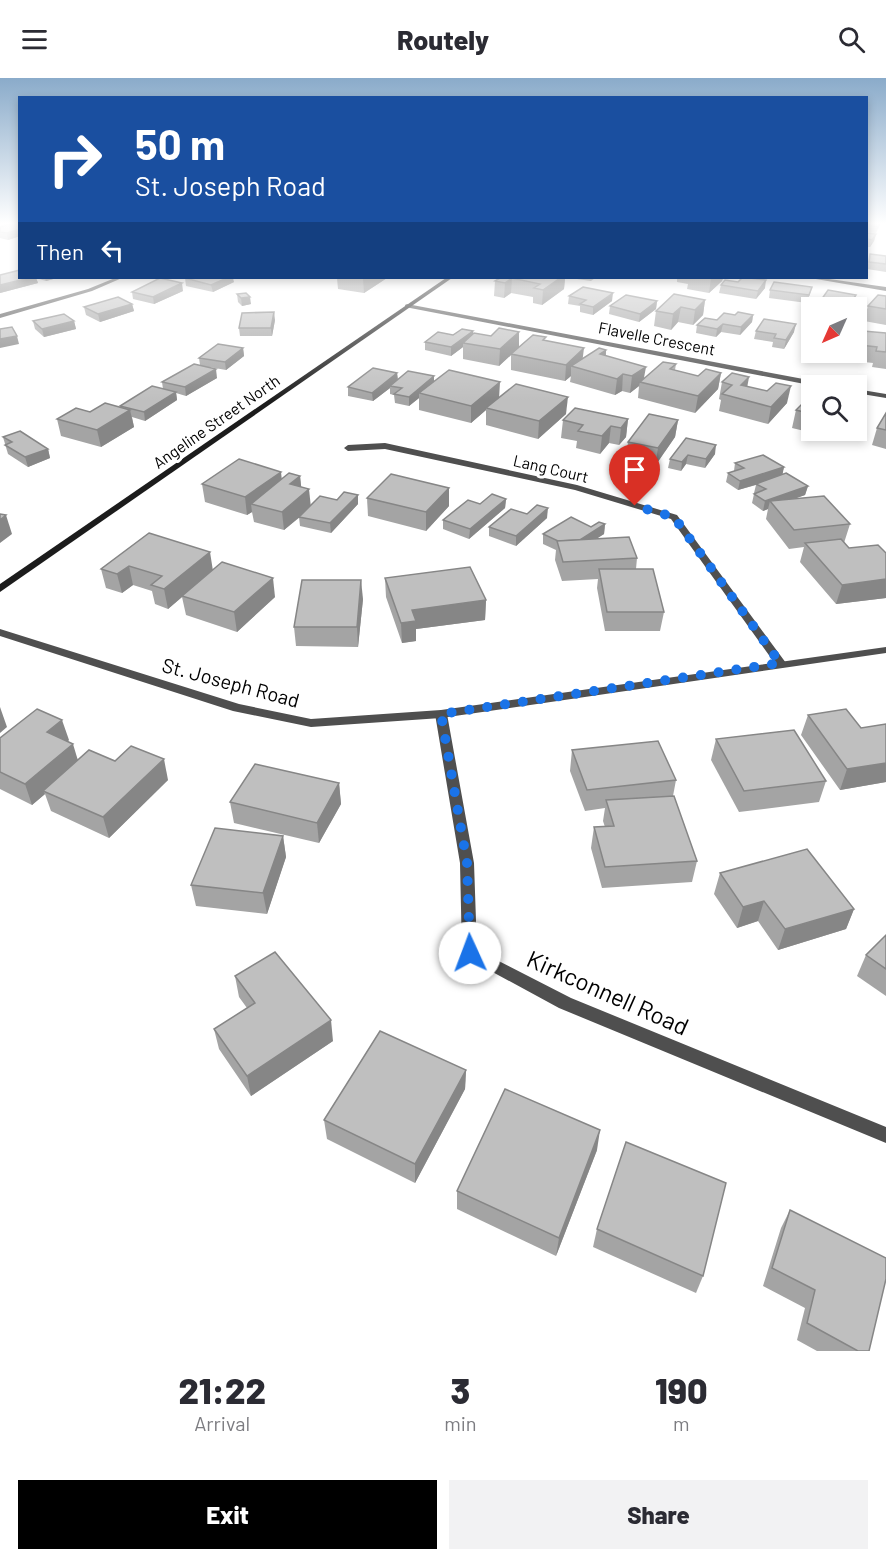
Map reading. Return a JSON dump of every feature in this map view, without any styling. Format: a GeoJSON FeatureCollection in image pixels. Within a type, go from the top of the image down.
{"type":"FeatureCollection","features":[{"type":"Feature","properties":{"kind":"main road","name":"Angeline Street North"},"geometry":{"type":"LineString","coordinates":[[0,590],[443,282]]}},
{"type":"Feature","properties":{"kind":"street"},"geometry":{"type":"LineString","coordinates":[[0,316],[90,290],[108,282]]}},
{"type":"Feature","properties":{"kind":"street"},"geometry":{"type":"LineString","coordinates":[[842,282],[886,289]]}},
{"type":"Feature","properties":{"kind":"street","name":"Flavelle Crescent"},"geometry":{"type":"LineString","coordinates":[[408,306],[801,381]]}},
{"type":"Feature","properties":{"kind":"street"},"geometry":{"type":"LineString","coordinates":[[867,393],[886,396]]}},
{"type":"Feature","properties":{"kind":"street","name":"Lang Court"},"geometry":{"type":"LineString","coordinates":[[348,448],[385,446],[578,488],[674,517],[780,663]]}},
{"type":"Feature","properties":{"kind":"street","name":"St. Joseph Road"},"geometry":{"type":"LineString","coordinates":[[0,632],[237,708],[311,723],[441,714],[780,663],[886,650]]}},
{"type":"Feature","properties":{"kind":"street","name":"Kirkconnell Road"},"geometry":{"type":"LineString","coordinates":[[441,714],[467,863],[470,953],[565,1003],[886,1135]]}},
{"type":"Feature","properties":{"kind":"building"},"geometry":{"type":"Polygon","coordinates":[[[151,282],[182,283],[153,297],[132,292],[151,282]]]}},
{"type":"Feature","properties":{"kind":"building"},"geometry":{"type":"Polygon","coordinates":[[[533,282],[554,282],[543,290],[534,288],[540,284],[533,282]]]}},
{"type":"Feature","properties":{"kind":"building"},"geometry":{"type":"Polygon","coordinates":[[[723,282],[764,282],[758,291],[721,285],[723,282]]]}},
{"type":"Feature","properties":{"kind":"building"},"geometry":{"type":"Polygon","coordinates":[[[774,282],[812,287],[809,295],[770,290],[774,282]]]}},
{"type":"Feature","properties":{"kind":"building"},"geometry":{"type":"Polygon","coordinates":[[[583,287],[613,293],[593,307],[580,304],[586,300],[569,296],[583,287]]]}},
{"type":"Feature","properties":{"kind":"building"},"geometry":{"type":"Polygon","coordinates":[[[828,290],[856,295],[854,297],[823,297],[828,290]]]}},
{"type":"Feature","properties":{"kind":"building"},"geometry":{"type":"Polygon","coordinates":[[[246,293],[250,297],[241,298],[237,294],[246,293]]]}},
{"type":"Feature","properties":{"kind":"building"},"geometry":{"type":"Polygon","coordinates":[[[674,294],[705,300],[695,310],[681,307],[673,314],[656,311],[674,294]]]}},
{"type":"Feature","properties":{"kind":"building"},"geometry":{"type":"Polygon","coordinates":[[[626,295],[657,301],[640,314],[610,306],[626,295]]]}},
{"type":"Feature","properties":{"kind":"building"},"geometry":{"type":"Polygon","coordinates":[[[878,295],[886,296],[886,309],[868,306],[878,295]]]}},
{"type":"Feature","properties":{"kind":"building"},"geometry":{"type":"Polygon","coordinates":[[[118,297],[132,304],[98,314],[84,307],[118,297]]]}},
{"type":"Feature","properties":{"kind":"building"},"geometry":{"type":"Polygon","coordinates":[[[274,312],[271,328],[239,328],[242,313],[274,312]]]}},
{"type":"Feature","properties":{"kind":"building"},"geometry":{"type":"Polygon","coordinates":[[[738,312],[753,315],[741,327],[723,324],[717,329],[697,325],[705,318],[717,320],[724,313],[735,315],[738,312]]]}},
{"type":"Feature","properties":{"kind":"building"},"geometry":{"type":"Polygon","coordinates":[[[64,314],[74,321],[42,329],[33,321],[64,314]]]}},
{"type":"Feature","properties":{"kind":"building"},"geometry":{"type":"Polygon","coordinates":[[[764,319],[796,324],[786,340],[774,338],[776,334],[756,331],[764,319]]]}},
{"type":"Feature","properties":{"kind":"building"},"geometry":{"type":"Polygon","coordinates":[[[12,327],[17,336],[0,339],[0,329],[12,327]]]}},
{"type":"Feature","properties":{"kind":"building"},"geometry":{"type":"Polygon","coordinates":[[[499,328],[519,332],[500,349],[463,343],[474,333],[491,336],[499,328]]]}},
{"type":"Feature","properties":{"kind":"building"},"geometry":{"type":"Polygon","coordinates":[[[462,329],[473,331],[451,347],[425,342],[438,332],[453,335],[462,329]]]}},
{"type":"Feature","properties":{"kind":"building"},"geometry":{"type":"Polygon","coordinates":[[[867,331],[886,333],[886,352],[876,351],[877,347],[867,346],[867,331]]]}},
{"type":"Feature","properties":{"kind":"building"},"geometry":{"type":"Polygon","coordinates":[[[533,335],[546,337],[543,340],[584,348],[566,365],[511,354],[533,335]]]}},
{"type":"Feature","properties":{"kind":"building"},"geometry":{"type":"Polygon","coordinates":[[[218,344],[243,348],[225,362],[199,358],[218,344]]]}},
{"type":"Feature","properties":{"kind":"building"},"geometry":{"type":"Polygon","coordinates":[[[599,348],[606,350],[600,354],[646,367],[632,376],[623,374],[617,379],[571,366],[599,348]]]}},
{"type":"Feature","properties":{"kind":"building"},"geometry":{"type":"Polygon","coordinates":[[[663,362],[676,364],[670,369],[698,376],[706,369],[721,373],[698,396],[640,382],[663,362]]]}},
{"type":"Feature","properties":{"kind":"building"},"geometry":{"type":"Polygon","coordinates":[[[194,364],[216,369],[185,387],[162,382],[194,364]]]}},
{"type":"Feature","properties":{"kind":"building"},"geometry":{"type":"Polygon","coordinates":[[[373,368],[397,373],[372,393],[348,387],[373,368]]]}},
{"type":"Feature","properties":{"kind":"building"},"geometry":{"type":"Polygon","coordinates":[[[449,370],[500,382],[471,406],[419,393],[449,370]]]}},
{"type":"Feature","properties":{"kind":"building"},"geometry":{"type":"Polygon","coordinates":[[[408,371],[434,376],[409,397],[394,394],[402,388],[390,386],[408,371]]]}},
{"type":"Feature","properties":{"kind":"building"},"geometry":{"type":"Polygon","coordinates":[[[732,373],[749,377],[741,385],[767,391],[776,383],[791,386],[771,407],[722,394],[732,385],[722,382],[732,373]]]}},
{"type":"Feature","properties":{"kind":"building"},"geometry":{"type":"Polygon","coordinates":[[[516,384],[568,397],[539,421],[486,408],[516,384]]]}},
{"type":"Feature","properties":{"kind":"building"},"geometry":{"type":"Polygon","coordinates":[[[152,386],[176,392],[144,412],[120,406],[152,386]]]}},
{"type":"Feature","properties":{"kind":"building"},"geometry":{"type":"Polygon","coordinates":[[[105,403],[130,410],[97,430],[57,419],[76,408],[90,412],[105,403]]]}},
{"type":"Feature","properties":{"kind":"building"},"geometry":{"type":"Polygon","coordinates":[[[575,408],[628,419],[621,428],[611,426],[602,436],[578,431],[583,425],[563,420],[575,408]]]}},
{"type":"Feature","properties":{"kind":"building"},"geometry":{"type":"Polygon","coordinates":[[[886,413],[886,430],[877,428],[886,413]]]}},
{"type":"Feature","properties":{"kind":"building"},"geometry":{"type":"Polygon","coordinates":[[[649,414],[678,420],[658,448],[628,442],[649,414]]]}},
{"type":"Feature","properties":{"kind":"building"},"geometry":{"type":"Polygon","coordinates":[[[20,431],[48,449],[25,457],[5,445],[12,442],[3,437],[20,431]]]}},
{"type":"Feature","properties":{"kind":"building"},"geometry":{"type":"Polygon","coordinates":[[[686,438],[716,445],[706,459],[688,455],[682,462],[670,459],[686,438]]]}},
{"type":"Feature","properties":{"kind":"building"},"geometry":{"type":"Polygon","coordinates":[[[763,455],[784,467],[740,481],[728,473],[744,468],[735,463],[763,455]]]}},
{"type":"Feature","properties":{"kind":"building"},"geometry":{"type":"Polygon","coordinates":[[[239,459],[281,472],[245,497],[202,484],[239,459]]]}},
{"type":"Feature","properties":{"kind":"building"},"geometry":{"type":"Polygon","coordinates":[[[289,473],[300,476],[290,484],[309,489],[282,512],[251,504],[289,473]]]}},
{"type":"Feature","properties":{"kind":"building"},"geometry":{"type":"Polygon","coordinates":[[[786,473],[808,486],[765,501],[754,494],[766,489],[756,484],[786,473]]]}},
{"type":"Feature","properties":{"kind":"building"},"geometry":{"type":"Polygon","coordinates":[[[391,474],[449,488],[426,512],[367,498],[391,474]]]}},
{"type":"Feature","properties":{"kind":"building"},"geometry":{"type":"Polygon","coordinates":[[[344,492],[358,495],[330,523],[299,517],[320,496],[337,500],[344,492]]]}},
{"type":"Feature","properties":{"kind":"building"},"geometry":{"type":"Polygon","coordinates":[[[492,494],[506,499],[470,529],[443,520],[468,500],[480,504],[492,494]]]}},
{"type":"Feature","properties":{"kind":"building"},"geometry":{"type":"Polygon","coordinates":[[[824,496],[850,524],[794,530],[770,501],[824,496]]]}},
{"type":"Feature","properties":{"kind":"building"},"geometry":{"type":"Polygon","coordinates":[[[537,505],[548,508],[516,536],[489,527],[511,509],[527,514],[537,505]]]}},
{"type":"Feature","properties":{"kind":"building"},"geometry":{"type":"Polygon","coordinates":[[[571,517],[591,527],[599,522],[605,524],[580,540],[558,541],[543,534],[571,517]]]}},
{"type":"Feature","properties":{"kind":"building"},"geometry":{"type":"Polygon","coordinates":[[[149,533],[210,552],[164,589],[151,585],[162,576],[129,566],[117,574],[101,569],[149,533]]]}},
{"type":"Feature","properties":{"kind":"building"},"geometry":{"type":"Polygon","coordinates":[[[629,537],[637,558],[563,562],[557,541],[629,537]]]}},
{"type":"Feature","properties":{"kind":"building"},"geometry":{"type":"Polygon","coordinates":[[[841,539],[849,548],[878,545],[886,553],[886,579],[842,585],[805,543],[841,539]]]}},
{"type":"Feature","properties":{"kind":"building"},"geometry":{"type":"Polygon","coordinates":[[[222,562],[273,578],[234,612],[182,596],[222,562]]]}},
{"type":"Feature","properties":{"kind":"building"},"geometry":{"type":"Polygon","coordinates":[[[470,567],[486,600],[412,610],[416,621],[401,623],[385,578],[470,567]]]}},
{"type":"Feature","properties":{"kind":"building"},"geometry":{"type":"Polygon","coordinates":[[[599,569],[653,569],[664,612],[607,612],[599,569]]]}},
{"type":"Feature","properties":{"kind":"building"},"geometry":{"type":"Polygon","coordinates":[[[302,580],[361,580],[357,627],[294,627],[302,580]]]}},
{"type":"Feature","properties":{"kind":"building"},"geometry":{"type":"Polygon","coordinates":[[[37,709],[62,720],[47,732],[73,744],[25,784],[0,772],[0,738],[37,709]]]}},
{"type":"Feature","properties":{"kind":"building"},"geometry":{"type":"Polygon","coordinates":[[[846,709],[861,728],[886,724],[886,763],[847,769],[808,715],[846,709]]]}},
{"type":"Feature","properties":{"kind":"building"},"geometry":{"type":"Polygon","coordinates":[[[794,730],[826,781],[744,791],[716,739],[794,730]]]}},
{"type":"Feature","properties":{"kind":"building"},"geometry":{"type":"Polygon","coordinates":[[[658,741],[676,780],[587,790],[572,750],[658,741]]]}},
{"type":"Feature","properties":{"kind":"building"},"geometry":{"type":"Polygon","coordinates":[[[131,746],[164,759],[103,817],[43,791],[89,750],[115,761],[131,746]]]}},
{"type":"Feature","properties":{"kind":"building"},"geometry":{"type":"Polygon","coordinates":[[[255,764],[339,783],[317,823],[230,802],[255,764]]]}},
{"type":"Feature","properties":{"kind":"building"},"geometry":{"type":"Polygon","coordinates":[[[674,796],[697,861],[605,867],[594,827],[614,826],[606,800],[674,796]]]}},
{"type":"Feature","properties":{"kind":"building"},"geometry":{"type":"Polygon","coordinates":[[[215,828],[283,836],[263,893],[191,885],[215,828]]]}},
{"type":"Feature","properties":{"kind":"building"},"geometry":{"type":"Polygon","coordinates":[[[807,849],[854,909],[785,929],[764,901],[743,907],[720,873],[807,849]]]}},
{"type":"Feature","properties":{"kind":"building"},"geometry":{"type":"Polygon","coordinates":[[[886,935],[886,969],[866,955],[886,935]]]}},
{"type":"Feature","properties":{"kind":"building"},"geometry":{"type":"Polygon","coordinates":[[[275,952],[331,1020],[247,1076],[214,1029],[255,1003],[235,976],[275,952]]]}},
{"type":"Feature","properties":{"kind":"building"},"geometry":{"type":"Polygon","coordinates":[[[380,1031],[466,1070],[415,1164],[324,1120],[380,1031]]]}},
{"type":"Feature","properties":{"kind":"building"},"geometry":{"type":"Polygon","coordinates":[[[505,1089],[600,1130],[559,1238],[457,1191],[505,1089]]]}},
{"type":"Feature","properties":{"kind":"building"},"geometry":{"type":"Polygon","coordinates":[[[626,1142],[726,1183],[703,1276],[597,1229],[626,1142]]]}},
{"type":"Feature","properties":{"kind":"building"},"geometry":{"type":"Polygon","coordinates":[[[790,1210],[886,1258],[886,1279],[869,1351],[858,1351],[807,1323],[815,1290],[772,1268],[790,1210]]]}},
{"type":"Feature","properties":{"kind":"route"},"geometry":{"type":"LineString","coordinates":[[470,953],[467,863],[441,714],[780,663],[674,517],[635,506]]}}]}
